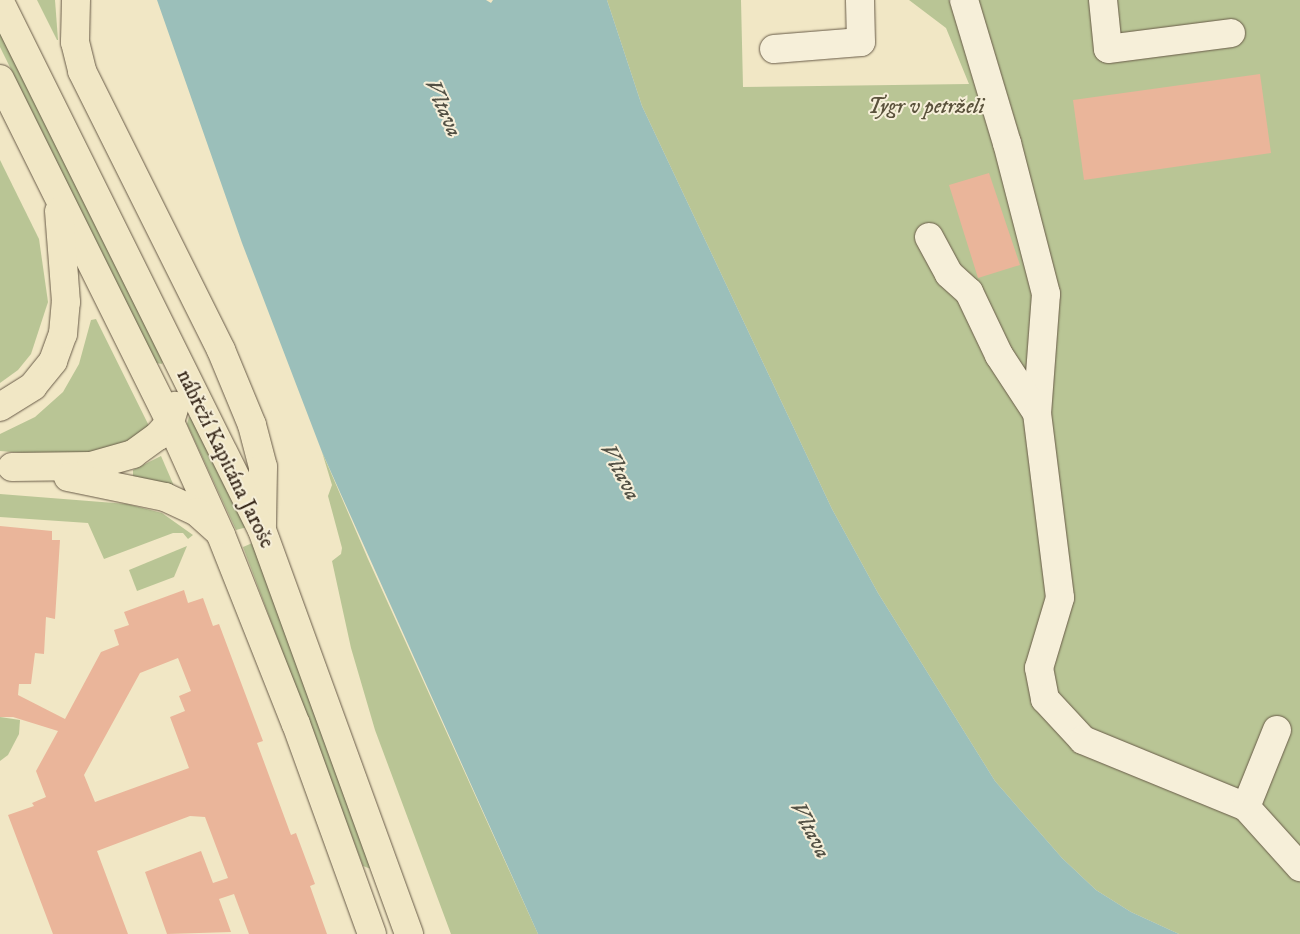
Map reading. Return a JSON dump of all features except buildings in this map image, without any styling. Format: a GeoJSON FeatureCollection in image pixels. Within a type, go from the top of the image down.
{"type":"FeatureCollection","features":[{"type":"Feature","properties":{"kind":"main road"},"geometry":{"type":"LineString","coordinates":[[76,0],[74,26],[79,57],[90,90],[220,350],[252,425],[263,467],[262,530]]}},
{"type":"Feature","properties":{"kind":"main road","name":"nábřeží Kapitána Jaroše"},"geometry":{"type":"LineString","coordinates":[[0,2],[262,530],[409,934]]}},
{"type":"Feature","properties":{"kind":"main road","name":"nábřeží Kapitána Jaroše"},"geometry":{"type":"LineString","coordinates":[[0,79],[170,422],[221,535],[296,724],[372,934]]}},
{"type":"Feature","properties":{"kind":"main road"},"geometry":{"type":"LineString","coordinates":[[0,407],[33,386],[53,361],[63,334],[65,276],[58,196]]}},
{"type":"Feature","properties":{"kind":"main road"},"geometry":{"type":"LineString","coordinates":[[6,466],[107,463],[146,446],[170,422],[178,383],[175,355]]}},
{"type":"Feature","properties":{"kind":"main road"},"geometry":{"type":"LineString","coordinates":[[6,466],[123,486],[165,497],[197,512],[221,535]]}},
{"type":"Feature","properties":{"kind":"lane"},"geometry":{"type":"LineString","coordinates":[[774,49],[862,42],[860,0]]}},
{"type":"Feature","properties":{"kind":"lane"},"geometry":{"type":"LineString","coordinates":[[964,0],[1007,143],[1046,294],[1037,413],[1060,598],[1039,668],[1045,699],[1083,740],[1246,807],[1300,867]]}},
{"type":"Feature","properties":{"kind":"lane"},"geometry":{"type":"LineString","coordinates":[[1104,4],[1108,49],[1231,33]]}},
{"type":"Feature","properties":{"kind":"lane"},"geometry":{"type":"LineString","coordinates":[[929,237],[949,274],[969,292],[999,355],[1037,413]]}},
{"type":"Feature","properties":{"kind":"lane"},"geometry":{"type":"LineString","coordinates":[[1246,807],[1277,730]]}},
{"type":"Feature","properties":{"kind":"green space"},"geometry":{"type":"Polygon","coordinates":[[[37,0],[55,0],[58,40],[57,40],[37,0]]]}},
{"type":"Feature","properties":{"kind":"green space","name":"Tygr v petrželi"},"geometry":{"type":"Polygon","coordinates":[[[607,0],[741,0],[743,87],[969,84],[946,28],[909,0],[1300,0],[1300,934],[1179,934],[1131,912],[1096,890],[1062,858],[995,781],[878,593],[832,509],[642,106],[607,0]]]}},
{"type":"Feature","properties":{"kind":"green space"},"geometry":{"type":"Polygon","coordinates":[[[0,29],[164,359],[162,364],[156,363],[0,47],[0,29]]]}},
{"type":"Feature","properties":{"kind":"green space"},"geometry":{"type":"Polygon","coordinates":[[[0,160],[39,239],[48,302],[31,354],[18,370],[0,383],[0,160]]]}},
{"type":"Feature","properties":{"kind":"green space"},"geometry":{"type":"Polygon","coordinates":[[[96,319],[150,428],[123,448],[72,457],[0,451],[0,434],[35,417],[63,392],[79,364],[91,320],[96,319]]]}},
{"type":"Feature","properties":{"kind":"green space"},"geometry":{"type":"Polygon","coordinates":[[[189,417],[192,417],[251,526],[236,530],[187,424],[189,417]]]}},
{"type":"Feature","properties":{"kind":"green space"},"geometry":{"type":"Polygon","coordinates":[[[322,452],[368,559],[538,934],[451,934],[375,730],[351,648],[332,561],[341,554],[342,548],[328,496],[332,485],[322,452]]]}},
{"type":"Feature","properties":{"kind":"green space"},"geometry":{"type":"Polygon","coordinates":[[[161,456],[174,486],[133,477],[133,470],[161,456]]]}},
{"type":"Feature","properties":{"kind":"green space"},"geometry":{"type":"Polygon","coordinates":[[[0,494],[127,504],[162,513],[193,535],[188,539],[183,533],[173,533],[104,559],[88,523],[0,517],[0,494]]]}},
{"type":"Feature","properties":{"kind":"green space"},"geometry":{"type":"Polygon","coordinates":[[[257,541],[371,869],[363,866],[243,547],[257,541]]]}},
{"type":"Feature","properties":{"kind":"green space"},"geometry":{"type":"Polygon","coordinates":[[[187,546],[174,577],[137,591],[129,570],[187,546]]]}},
{"type":"Feature","properties":{"kind":"green space"},"geometry":{"type":"Polygon","coordinates":[[[0,717],[20,720],[19,734],[8,755],[0,761],[0,717]]]}},
{"type":"Feature","properties":{"kind":"water","name":"Vltava"},"geometry":{"type":"Polygon","coordinates":[[[157,0],[486,0],[491,3],[493,0],[607,0],[642,106],[832,509],[878,593],[995,781],[1062,858],[1096,890],[1131,912],[1179,934],[538,934],[322,452],[242,243],[157,0]]]}}]}
